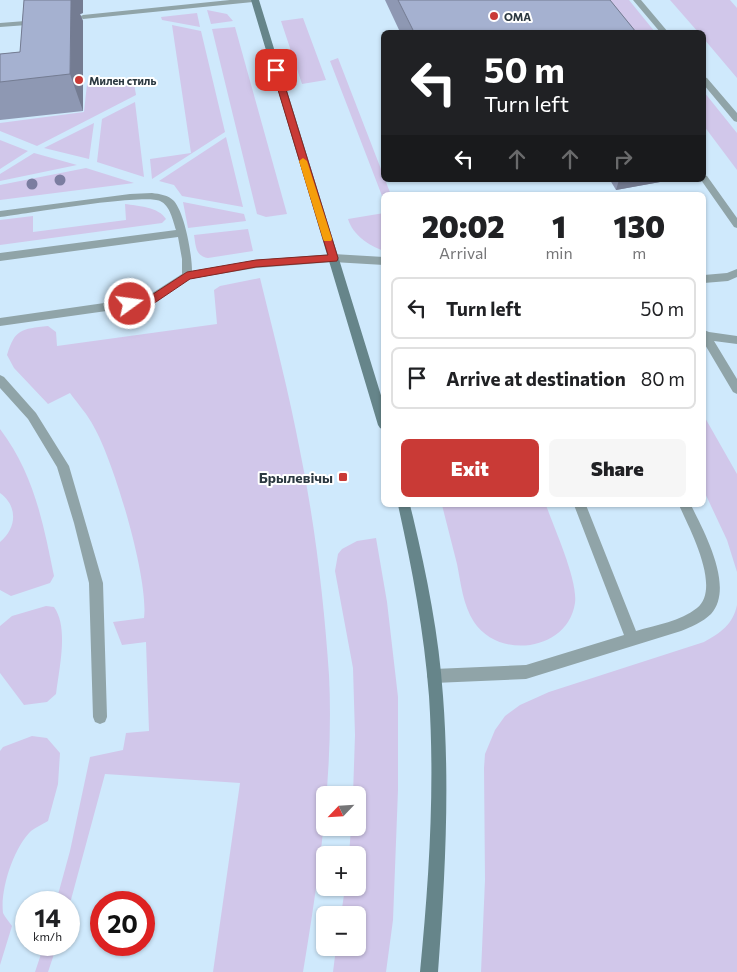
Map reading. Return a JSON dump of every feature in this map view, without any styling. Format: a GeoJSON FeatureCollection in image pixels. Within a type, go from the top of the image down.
{"type":"FeatureCollection","features":[{"type":"Feature","properties":{"kind":"street"},"geometry":{"type":"LineString","coordinates":[[254,0],[381,415]]}},
{"type":"Feature","properties":{"kind":"street"},"geometry":{"type":"LineString","coordinates":[[404,507],[425,606],[434,676],[438,742],[436,892],[429,972]]}},
{"type":"Feature","properties":{"kind":"lane"},"geometry":{"type":"LineString","coordinates":[[82,18],[254,0]]}},
{"type":"Feature","properties":{"kind":"lane"},"geometry":{"type":"LineString","coordinates":[[637,0],[662,30]]}},
{"type":"Feature","properties":{"kind":"lane"},"geometry":{"type":"LineString","coordinates":[[0,26],[38,22]]}},
{"type":"Feature","properties":{"kind":"lane"},"geometry":{"type":"LineString","coordinates":[[706,82],[737,119]]}},
{"type":"Feature","properties":{"kind":"lane"},"geometry":{"type":"LineString","coordinates":[[706,181],[737,225]]}},
{"type":"Feature","properties":{"kind":"lane"},"geometry":{"type":"LineString","coordinates":[[0,214],[130,197],[152,196],[163,198],[171,204],[182,233],[187,259],[187,276]]}},
{"type":"Feature","properties":{"kind":"lane"},"geometry":{"type":"LineString","coordinates":[[0,257],[182,233]]}},
{"type":"Feature","properties":{"kind":"lane"},"geometry":{"type":"LineString","coordinates":[[0,322],[149,301],[187,276],[256,264],[334,258],[381,261]]}},
{"type":"Feature","properties":{"kind":"lane"},"geometry":{"type":"LineString","coordinates":[[706,279],[728,277],[737,273]]}},
{"type":"Feature","properties":{"kind":"lane"},"geometry":{"type":"LineString","coordinates":[[706,335],[737,340]]}},
{"type":"Feature","properties":{"kind":"lane"},"geometry":{"type":"LineString","coordinates":[[706,338],[737,389]]}},
{"type":"Feature","properties":{"kind":"lane"},"geometry":{"type":"LineString","coordinates":[[0,380],[32,416],[63,466],[80,523],[96,583],[100,717]]}},
{"type":"Feature","properties":{"kind":"lane"},"geometry":{"type":"LineString","coordinates":[[581,507],[633,640]]}},
{"type":"Feature","properties":{"kind":"lane"},"geometry":{"type":"LineString","coordinates":[[434,676],[526,672],[633,640],[696,618],[711,601],[713,580],[703,544],[686,507]]}},
{"type":"Feature","properties":{"kind":"shaded area"},"geometry":{"type":"Polygon","coordinates":[[[607,0],[629,0],[653,30],[630,30],[607,0]]]}},
{"type":"Feature","properties":{"kind":"shaded area"},"geometry":{"type":"Polygon","coordinates":[[[670,0],[730,0],[737,8],[737,78],[706,41],[706,30],[696,30],[670,0]]]}},
{"type":"Feature","properties":{"kind":"shaded area"},"geometry":{"type":"Polygon","coordinates":[[[207,10],[227,14],[233,21],[211,24],[207,10]]]}},
{"type":"Feature","properties":{"kind":"shaded area"},"geometry":{"type":"Polygon","coordinates":[[[197,13],[200,27],[162,20],[161,17],[197,13]]]}},
{"type":"Feature","properties":{"kind":"shaded area"},"geometry":{"type":"Polygon","coordinates":[[[303,18],[326,80],[302,84],[281,21],[303,18]]]}},
{"type":"Feature","properties":{"kind":"shaded area"},"geometry":{"type":"Polygon","coordinates":[[[172,25],[201,31],[225,132],[152,179],[150,159],[191,153],[172,25]]]}},
{"type":"Feature","properties":{"kind":"shaded area"},"geometry":{"type":"Polygon","coordinates":[[[235,27],[287,214],[266,217],[257,214],[212,29],[235,27]]]}},
{"type":"Feature","properties":{"kind":"shaded area"},"geometry":{"type":"Polygon","coordinates":[[[338,58],[381,169],[381,182],[386,182],[390,192],[381,193],[330,61],[338,58]]]}},
{"type":"Feature","properties":{"kind":"shaded area"},"geometry":{"type":"Polygon","coordinates":[[[133,78],[136,95],[37,146],[0,131],[0,123],[84,112],[87,84],[133,78]]]}},
{"type":"Feature","properties":{"kind":"shaded area"},"geometry":{"type":"Polygon","coordinates":[[[706,94],[737,133],[737,170],[706,129],[706,94]]]}},
{"type":"Feature","properties":{"kind":"shaded area"},"geometry":{"type":"Polygon","coordinates":[[[135,102],[144,177],[97,162],[102,119],[135,102]]]}},
{"type":"Feature","properties":{"kind":"shaded area"},"geometry":{"type":"Polygon","coordinates":[[[94,123],[89,159],[44,148],[94,123]]]}},
{"type":"Feature","properties":{"kind":"shaded area"},"geometry":{"type":"Polygon","coordinates":[[[226,137],[243,207],[182,196],[174,185],[159,181],[226,137]]]}},
{"type":"Feature","properties":{"kind":"shaded area"},"geometry":{"type":"Polygon","coordinates":[[[0,140],[28,151],[0,169],[0,140]]]}},
{"type":"Feature","properties":{"kind":"shaded area"},"geometry":{"type":"Polygon","coordinates":[[[34,153],[77,165],[0,181],[0,174],[34,153]]]}},
{"type":"Feature","properties":{"kind":"shaded area"},"geometry":{"type":"Polygon","coordinates":[[[86,168],[134,183],[0,200],[0,185],[86,168]]]}},
{"type":"Feature","properties":{"kind":"shaded area"},"geometry":{"type":"Polygon","coordinates":[[[183,202],[244,214],[246,221],[188,228],[183,202]]]}},
{"type":"Feature","properties":{"kind":"shaded area"},"geometry":{"type":"Polygon","coordinates":[[[125,204],[142,206],[153,210],[163,215],[166,219],[162,223],[0,245],[0,220],[33,216],[33,232],[126,220],[125,204]]]}},
{"type":"Feature","properties":{"kind":"shaded area"},"geometry":{"type":"Polygon","coordinates":[[[381,214],[381,250],[372,246],[357,235],[348,219],[381,214]]]}},
{"type":"Feature","properties":{"kind":"shaded area"},"geometry":{"type":"Polygon","coordinates":[[[248,229],[253,251],[208,258],[198,253],[194,235],[248,229]]]}},
{"type":"Feature","properties":{"kind":"shaded area"},"geometry":{"type":"Polygon","coordinates":[[[260,278],[296,429],[318,563],[329,675],[329,749],[327,786],[316,786],[316,836],[323,836],[322,846],[316,846],[316,891],[303,972],[213,972],[240,783],[105,774],[73,891],[59,891],[70,851],[90,757],[123,750],[126,733],[149,731],[146,642],[122,645],[113,622],[144,618],[144,600],[136,550],[120,493],[111,466],[92,423],[70,393],[48,404],[14,368],[7,355],[16,335],[31,328],[48,326],[56,332],[57,346],[217,324],[214,290],[220,286],[260,278]]]}},
{"type":"Feature","properties":{"kind":"shaded area"},"geometry":{"type":"Polygon","coordinates":[[[706,420],[737,474],[737,572],[727,540],[706,495],[706,420]]]}},
{"type":"Feature","properties":{"kind":"shaded area"},"geometry":{"type":"Polygon","coordinates":[[[0,429],[21,463],[36,499],[54,576],[50,583],[11,596],[0,590],[0,542],[10,530],[13,517],[10,504],[0,493],[0,429]]]}},
{"type":"Feature","properties":{"kind":"shaded area"},"geometry":{"type":"Polygon","coordinates":[[[443,507],[547,507],[573,581],[575,603],[570,619],[560,632],[547,640],[531,645],[499,642],[485,634],[470,615],[461,587],[443,507]]]}},
{"type":"Feature","properties":{"kind":"shaded area"},"geometry":{"type":"Polygon","coordinates":[[[376,538],[387,602],[398,697],[398,790],[393,920],[386,972],[333,972],[335,956],[366,956],[366,906],[342,906],[344,896],[366,896],[366,846],[350,846],[350,836],[366,836],[366,786],[353,786],[355,735],[353,668],[335,571],[338,554],[342,549],[357,541],[376,538]]]}},
{"type":"Feature","properties":{"kind":"shaded area"},"geometry":{"type":"Polygon","coordinates":[[[737,605],[737,972],[481,972],[485,880],[484,768],[485,754],[495,730],[505,716],[520,705],[549,692],[704,642],[716,635],[729,623],[733,618],[737,605]]]}},
{"type":"Feature","properties":{"kind":"shaded area"},"geometry":{"type":"Polygon","coordinates":[[[46,606],[54,607],[59,616],[61,626],[62,649],[56,694],[47,702],[24,705],[0,673],[0,626],[12,616],[46,606]]]}},
{"type":"Feature","properties":{"kind":"shaded area"},"geometry":{"type":"Polygon","coordinates":[[[32,736],[47,738],[60,753],[58,784],[48,821],[31,831],[25,838],[9,869],[4,892],[3,913],[12,926],[0,965],[0,751],[3,747],[32,736]]]}},
{"type":"Feature","properties":{"kind":"shaded area"},"geometry":{"type":"Polygon","coordinates":[[[40,956],[53,956],[48,972],[35,972],[40,956]]]}},
{"type":"Feature","properties":{"kind":"building"},"geometry":{"type":"Polygon","coordinates":[[[24,0],[71,0],[70,74],[0,82],[0,54],[20,52],[24,0]]]}},
{"type":"Feature","properties":{"kind":"building","name":"ОМА"},"geometry":{"type":"Polygon","coordinates":[[[398,0],[610,0],[634,30],[413,30],[398,0]]]}},
{"type":"Feature","properties":{"kind":"slow traffic"},"geometry":{"type":"LineString","coordinates":[[303,161],[328,239]]}},
{"type":"Feature","properties":{"kind":"place","name":"ОМА"},"geometry":{"type":"Point","coordinates":[494,16]}},
{"type":"Feature","properties":{"kind":"place","name":"Милен стиль"},"geometry":{"type":"Point","coordinates":[79,80]}},
{"type":"Feature","properties":{"kind":"place","name":"Брылевічы"},"geometry":{"type":"Point","coordinates":[343,477]}},
{"type":"Feature","properties":{"kind":"route"},"geometry":{"type":"LineString","coordinates":[[130,304],[149,301],[187,276],[256,264],[334,258],[276,70]]}}]}
